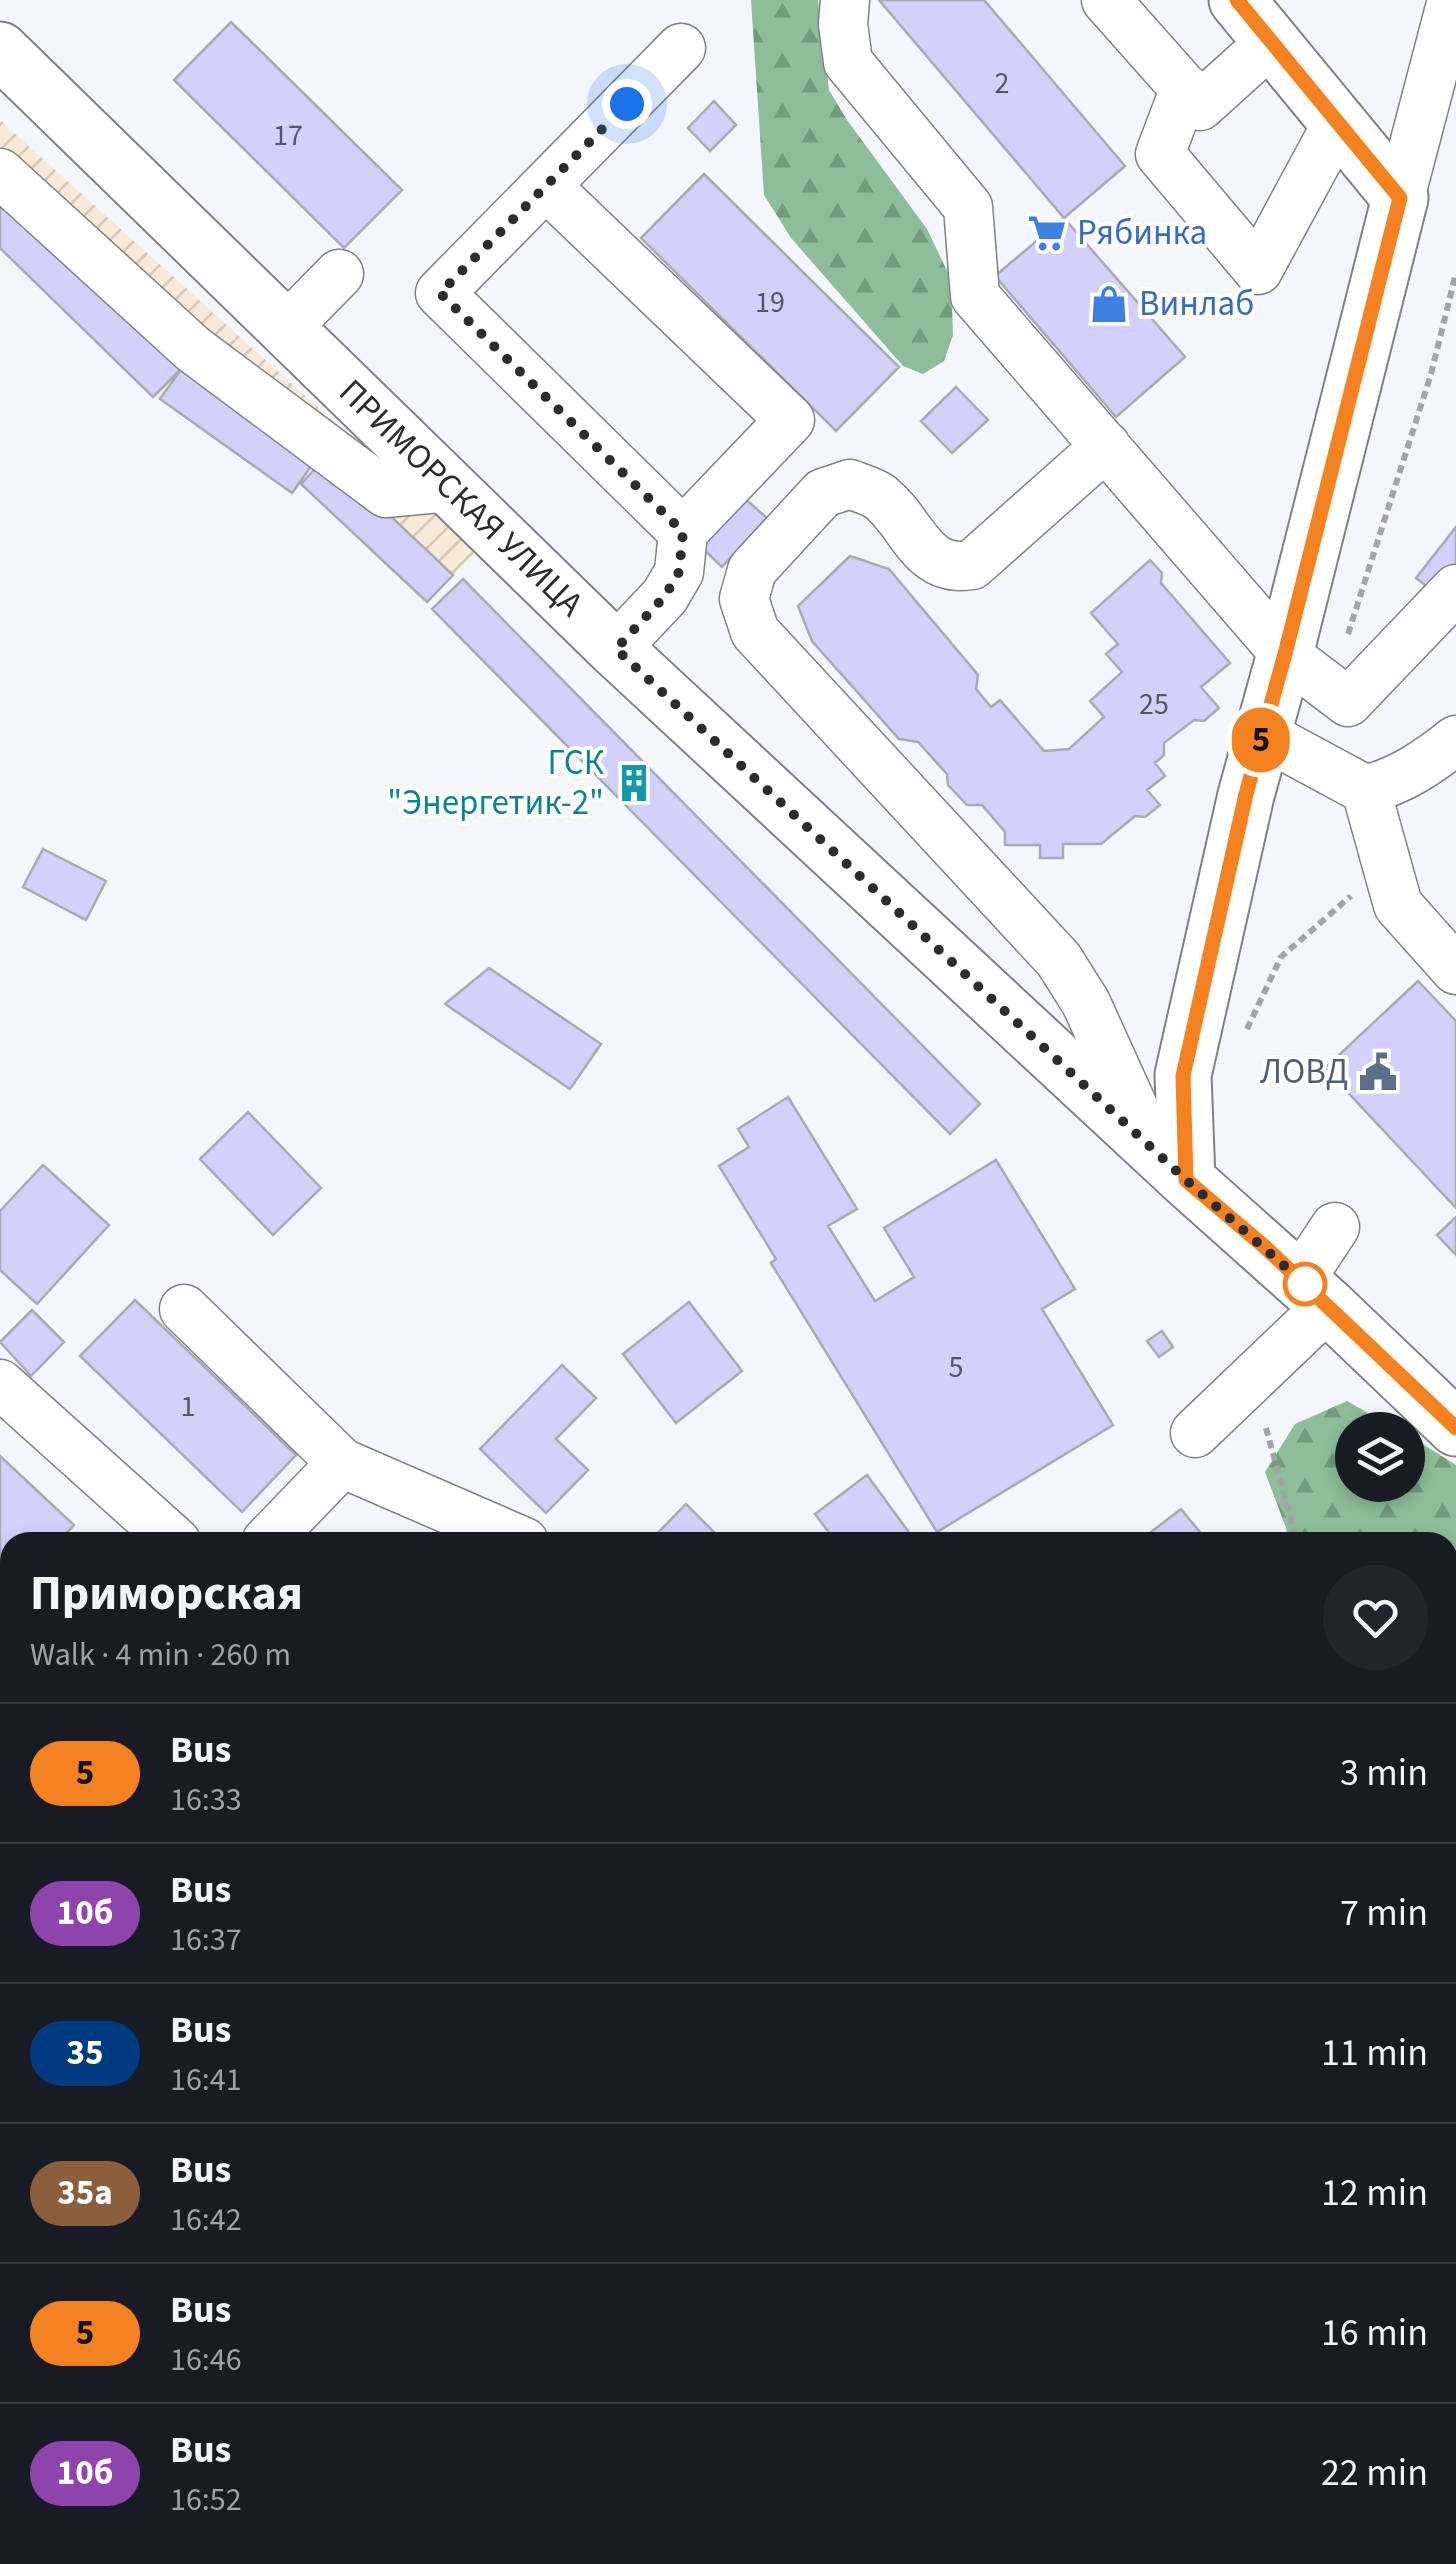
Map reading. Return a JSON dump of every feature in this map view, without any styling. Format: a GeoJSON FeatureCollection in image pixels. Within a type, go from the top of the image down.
{"type":"FeatureCollection","features":[{"type":"Feature","properties":{"kind":"main road"},"geometry":{"type":"LineString","coordinates":[[1169,1162],[1183,1076],[1262,734],[1400,198],[1254,15]]}},
{"type":"Feature","properties":{"kind":"main road","name":"ПРИМОРСКАЯ УЛИЦА"},"geometry":{"type":"LineString","coordinates":[[0,50],[616,649],[1456,1428]]}},
{"type":"Feature","properties":{"kind":"street"},"geometry":{"type":"LineString","coordinates":[[845,0],[843,24],[848,62],[968,206],[975,296],[1285,654],[1348,702],[1456,589]]}},
{"type":"Feature","properties":{"kind":"street"},"geometry":{"type":"LineString","coordinates":[[1106,0],[1200,106],[1254,15]]}},
{"type":"Feature","properties":{"kind":"street"},"geometry":{"type":"LineString","coordinates":[[1400,198],[1452,0]]}},
{"type":"Feature","properties":{"kind":"street"},"geometry":{"type":"LineString","coordinates":[[682,48],[440,293],[683,532]]}},
{"type":"Feature","properties":{"kind":"street"},"geometry":{"type":"LineString","coordinates":[[1185,88],[1160,154],[1258,270],[1338,122]]}},
{"type":"Feature","properties":{"kind":"street"},"geometry":{"type":"LineString","coordinates":[[0,174],[192,349],[386,493],[450,487]]}},
{"type":"Feature","properties":{"kind":"street"},"geometry":{"type":"LineString","coordinates":[[546,186],[790,420],[683,532],[679,572],[616,649]]}},
{"type":"Feature","properties":{"kind":"street"},"geometry":{"type":"LineString","coordinates":[[286,328],[339,274]]}},
{"type":"Feature","properties":{"kind":"street"},"geometry":{"type":"LineString","coordinates":[[1106,446],[972,565],[952,568],[930,556],[880,497],[850,484],[823,493],[752,570],[744,599],[755,632],[1060,960],[1169,1162]]}},
{"type":"Feature","properties":{"kind":"street"},"geometry":{"type":"LineString","coordinates":[[1262,734],[1366,790],[1392,783],[1423,767],[1456,740]]}},
{"type":"Feature","properties":{"kind":"street"},"geometry":{"type":"LineString","coordinates":[[1366,790],[1398,905],[1456,970]]}},
{"type":"Feature","properties":{"kind":"street"},"geometry":{"type":"LineString","coordinates":[[1194,1433],[1314,1293],[1335,1227]]}},
{"type":"Feature","properties":{"kind":"street"},"geometry":{"type":"LineString","coordinates":[[184,1309],[342,1463],[501,1532]]}},
{"type":"Feature","properties":{"kind":"street"},"geometry":{"type":"LineString","coordinates":[[0,1384],[165,1532]]}},
{"type":"Feature","properties":{"kind":"street"},"geometry":{"type":"LineString","coordinates":[[276,1532],[342,1463]]}},
{"type":"Feature","properties":{"kind":"path"},"geometry":{"type":"LineString","coordinates":[[1331,688],[1432,374],[1456,273]]}},
{"type":"Feature","properties":{"kind":"shaded area"},"geometry":{"type":"Polygon","coordinates":[[[0,120],[477,551],[427,602],[302,484],[292,493],[153,397],[0,248],[0,120]]]}},
{"type":"Feature","properties":{"kind":"green space"},"geometry":{"type":"Polygon","coordinates":[[[751,0],[818,0],[829,90],[927,229],[951,279],[953,335],[944,361],[923,374],[903,366],[791,238],[764,195],[751,0]]]}},
{"type":"Feature","properties":{"kind":"green space"},"geometry":{"type":"Polygon","coordinates":[[[1347,1401],[1366,1412],[1335,1412],[1335,1502],[1425,1502],[1425,1446],[1456,1465],[1456,1532],[1287,1532],[1265,1472],[1295,1424],[1347,1401]]]}},
{"type":"Feature","properties":{"kind":"building"},"geometry":{"type":"Polygon","coordinates":[[[879,0],[984,0],[1125,166],[1064,218],[879,0]]]}},
{"type":"Feature","properties":{"kind":"building"},"geometry":{"type":"Polygon","coordinates":[[[231,22],[402,190],[344,248],[174,80],[231,22]]]}},
{"type":"Feature","properties":{"kind":"building"},"geometry":{"type":"Polygon","coordinates":[[[714,101],[736,125],[710,151],[688,128],[714,101]]]}},
{"type":"Feature","properties":{"kind":"building"},"geometry":{"type":"Polygon","coordinates":[[[704,174],[899,367],[836,431],[641,238],[704,174]]]}},
{"type":"Feature","properties":{"kind":"building"},"geometry":{"type":"Polygon","coordinates":[[[0,197],[182,368],[153,397],[0,248],[0,197]]]}},
{"type":"Feature","properties":{"kind":"building"},"geometry":{"type":"Polygon","coordinates":[[[1064,218],[1185,357],[1116,417],[995,276],[1064,218]]]}},
{"type":"Feature","properties":{"kind":"building"},"geometry":{"type":"Polygon","coordinates":[[[182,368],[314,462],[292,493],[160,399],[182,368]]]}},
{"type":"Feature","properties":{"kind":"building"},"geometry":{"type":"Polygon","coordinates":[[[956,387],[988,420],[952,453],[921,421],[956,387]]]}},
{"type":"Feature","properties":{"kind":"building"},"geometry":{"type":"Polygon","coordinates":[[[327,456],[453,575],[427,602],[301,484],[327,456]]]}},
{"type":"Feature","properties":{"kind":"building"},"geometry":{"type":"Polygon","coordinates":[[[742,496],[767,518],[722,567],[697,543],[742,496]]]}},
{"type":"Feature","properties":{"kind":"building"},"geometry":{"type":"Polygon","coordinates":[[[1456,527],[1456,575],[1439,596],[1416,578],[1456,527]]]}},
{"type":"Feature","properties":{"kind":"building"},"geometry":{"type":"Polygon","coordinates":[[[850,556],[889,569],[978,675],[976,689],[991,707],[1000,700],[1044,751],[1069,749],[1104,717],[1090,701],[1122,672],[1106,654],[1118,644],[1091,613],[1150,560],[1162,573],[1161,583],[1230,663],[1201,687],[1219,708],[1204,721],[1194,720],[1164,743],[1164,755],[1155,763],[1165,776],[1147,790],[1160,805],[1145,817],[1135,816],[1101,844],[1063,844],[1063,858],[1040,858],[1040,845],[1005,845],[1005,832],[982,805],[967,805],[948,785],[947,774],[918,742],[899,739],[812,641],[798,606],[850,556]]]}},
{"type":"Feature","properties":{"kind":"building","name":"ГСК \"Энергетик-2\""},"geometry":{"type":"Polygon","coordinates":[[[463,579],[980,1104],[950,1134],[432,609],[463,579]]]}},
{"type":"Feature","properties":{"kind":"building"},"geometry":{"type":"Polygon","coordinates":[[[43,849],[106,881],[86,920],[23,887],[43,849]]]}},
{"type":"Feature","properties":{"kind":"building"},"geometry":{"type":"Polygon","coordinates":[[[489,968],[601,1044],[570,1089],[445,1004],[489,968]]]}},
{"type":"Feature","properties":{"kind":"building"},"geometry":{"type":"Polygon","coordinates":[[[1418,981],[1456,1021],[1456,1208],[1325,1068],[1418,981]]]}},
{"type":"Feature","properties":{"kind":"building"},"geometry":{"type":"Polygon","coordinates":[[[788,1097],[857,1209],[828,1226],[875,1301],[914,1277],[884,1228],[996,1160],[1075,1289],[1042,1309],[1113,1425],[937,1532],[771,1263],[776,1259],[719,1166],[749,1147],[738,1129],[788,1097]]]}},
{"type":"Feature","properties":{"kind":"building"},"geometry":{"type":"Polygon","coordinates":[[[248,1112],[321,1188],[273,1235],[200,1159],[248,1112]]]}},
{"type":"Feature","properties":{"kind":"building"},"geometry":{"type":"Polygon","coordinates":[[[43,1165],[109,1225],[37,1304],[0,1270],[0,1211],[43,1165]]]}},
{"type":"Feature","properties":{"kind":"building"},"geometry":{"type":"Polygon","coordinates":[[[1456,1217],[1456,1255],[1437,1235],[1456,1217]]]}},
{"type":"Feature","properties":{"kind":"building"},"geometry":{"type":"Polygon","coordinates":[[[135,1300],[296,1455],[242,1512],[80,1356],[135,1300]]]}},
{"type":"Feature","properties":{"kind":"building"},"geometry":{"type":"Polygon","coordinates":[[[689,1302],[742,1371],[676,1423],[623,1354],[689,1302]]]}},
{"type":"Feature","properties":{"kind":"building"},"geometry":{"type":"Polygon","coordinates":[[[32,1310],[64,1342],[31,1376],[0,1342],[32,1310]]]}},
{"type":"Feature","properties":{"kind":"building"},"geometry":{"type":"Polygon","coordinates":[[[1162,1331],[1173,1347],[1159,1357],[1147,1341],[1162,1331]]]}},
{"type":"Feature","properties":{"kind":"building"},"geometry":{"type":"Polygon","coordinates":[[[562,1365],[596,1398],[556,1439],[588,1470],[546,1513],[480,1449],[562,1365]]]}},
{"type":"Feature","properties":{"kind":"building"},"geometry":{"type":"Polygon","coordinates":[[[0,1456],[74,1525],[68,1532],[0,1532],[0,1456]]]}},
{"type":"Feature","properties":{"kind":"building"},"geometry":{"type":"Polygon","coordinates":[[[867,1475],[909,1532],[828,1532],[815,1514],[867,1475]]]}},
{"type":"Feature","properties":{"kind":"building"},"geometry":{"type":"Polygon","coordinates":[[[686,1504],[714,1532],[659,1532],[686,1504]]]}},
{"type":"Feature","properties":{"kind":"building"},"geometry":{"type":"Polygon","coordinates":[[[1181,1509],[1200,1532],[1151,1532],[1181,1509]]]}},
{"type":"Feature","properties":{"kind":"bus line","name":"5"},"geometry":{"type":"LineString","coordinates":[[1237,0],[1400,198],[1246,794],[1183,1076],[1186,1180],[1265,1247],[1456,1428]]}},
{"type":"Feature","properties":{"kind":"place","name":"Рябинка"},"geometry":{"type":"Point","coordinates":[1047,233]}},
{"type":"Feature","properties":{"kind":"place","name":"Винлаб"},"geometry":{"type":"Point","coordinates":[1109,304]}},
{"type":"Feature","properties":{"kind":"place","name":"ГСК \"Энергетик-2\""},"geometry":{"type":"Point","coordinates":[634,783]}},
{"type":"Feature","properties":{"kind":"place","name":"ЛОВД"},"geometry":{"type":"Point","coordinates":[1378,1072]}},
{"type":"Feature","properties":{"kind":"route"},"geometry":{"type":"LineString","coordinates":[[627,104],[440,293],[683,532],[679,572],[665,596],[616,649],[1186,1180],[1305,1284]]}}]}
